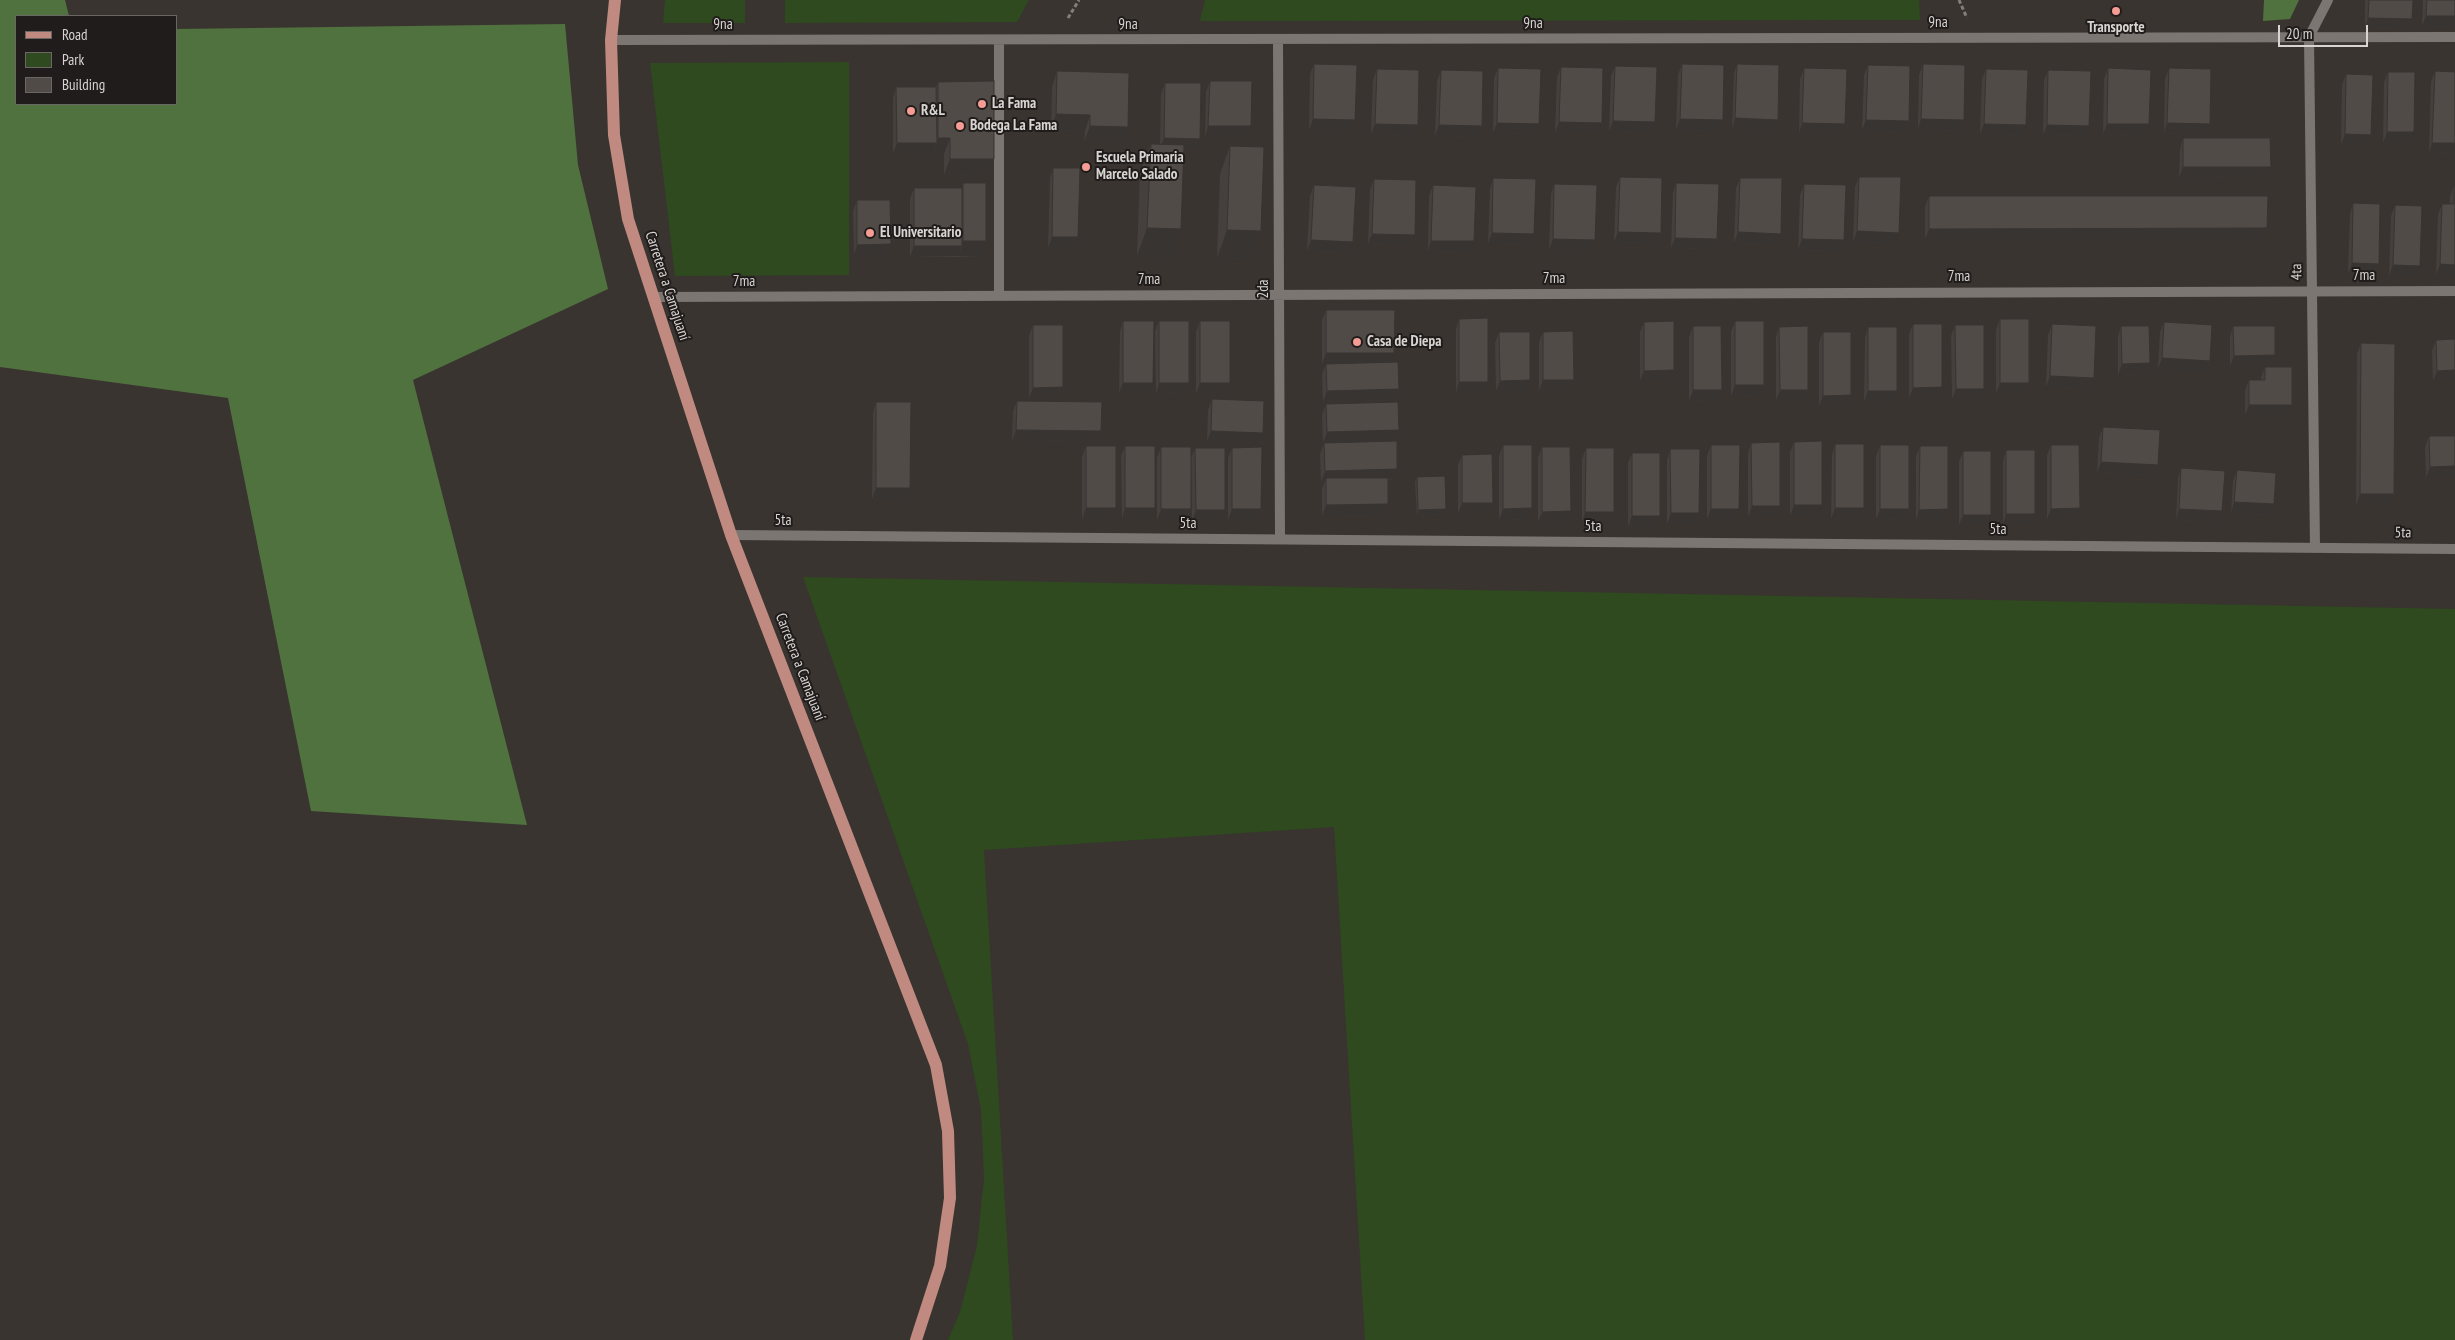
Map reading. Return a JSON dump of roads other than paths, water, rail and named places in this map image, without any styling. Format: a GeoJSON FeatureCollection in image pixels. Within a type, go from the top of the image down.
{"type":"FeatureCollection","features":[{"type":"Feature","properties":{"kind":"main road","name":"Carretera a Camajuaní"},"geometry":{"type":"LineString","coordinates":[[615,0],[611,40],[614,135],[628,219],[731,535],[936,1065],[948,1131],[950,1198],[940,1266],[916,1340]]}},
{"type":"Feature","properties":{"kind":"street","name":"4ta"},"geometry":{"type":"LineString","coordinates":[[2315,548],[2309,37],[2328,0]]}},
{"type":"Feature","properties":{"kind":"street","name":"9na"},"geometry":{"type":"LineString","coordinates":[[611,40],[2455,37]]}},
{"type":"Feature","properties":{"kind":"street","name":"2da"},"geometry":{"type":"LineString","coordinates":[[1278,39],[1280,540]]}},
{"type":"Feature","properties":{"kind":"street"},"geometry":{"type":"LineString","coordinates":[[999,40],[999,296]]}},
{"type":"Feature","properties":{"kind":"street","name":"7ma"},"geometry":{"type":"LineString","coordinates":[[654,297],[2455,291]]}},
{"type":"Feature","properties":{"kind":"street","name":"5ta"},"geometry":{"type":"LineString","coordinates":[[731,535],[2455,549]]}},
{"type":"Feature","properties":{"kind":"place","name":"Transporte"},"geometry":{"type":"Point","coordinates":[2116,11]}},
{"type":"Feature","properties":{"kind":"place","name":"La Fama"},"geometry":{"type":"Point","coordinates":[982,104]}},
{"type":"Feature","properties":{"kind":"place","name":"R&L"},"geometry":{"type":"Point","coordinates":[911,111]}},
{"type":"Feature","properties":{"kind":"place","name":"Bodega La Fama"},"geometry":{"type":"Point","coordinates":[960,126]}},
{"type":"Feature","properties":{"kind":"place","name":"Escuela Primaria Marcelo Salado"},"geometry":{"type":"Point","coordinates":[1086,167]}},
{"type":"Feature","properties":{"kind":"place","name":"El Universitario"},"geometry":{"type":"Point","coordinates":[870,233]}},
{"type":"Feature","properties":{"kind":"place","name":"Casa de Diepa"},"geometry":{"type":"Point","coordinates":[1357,342]}}]}
